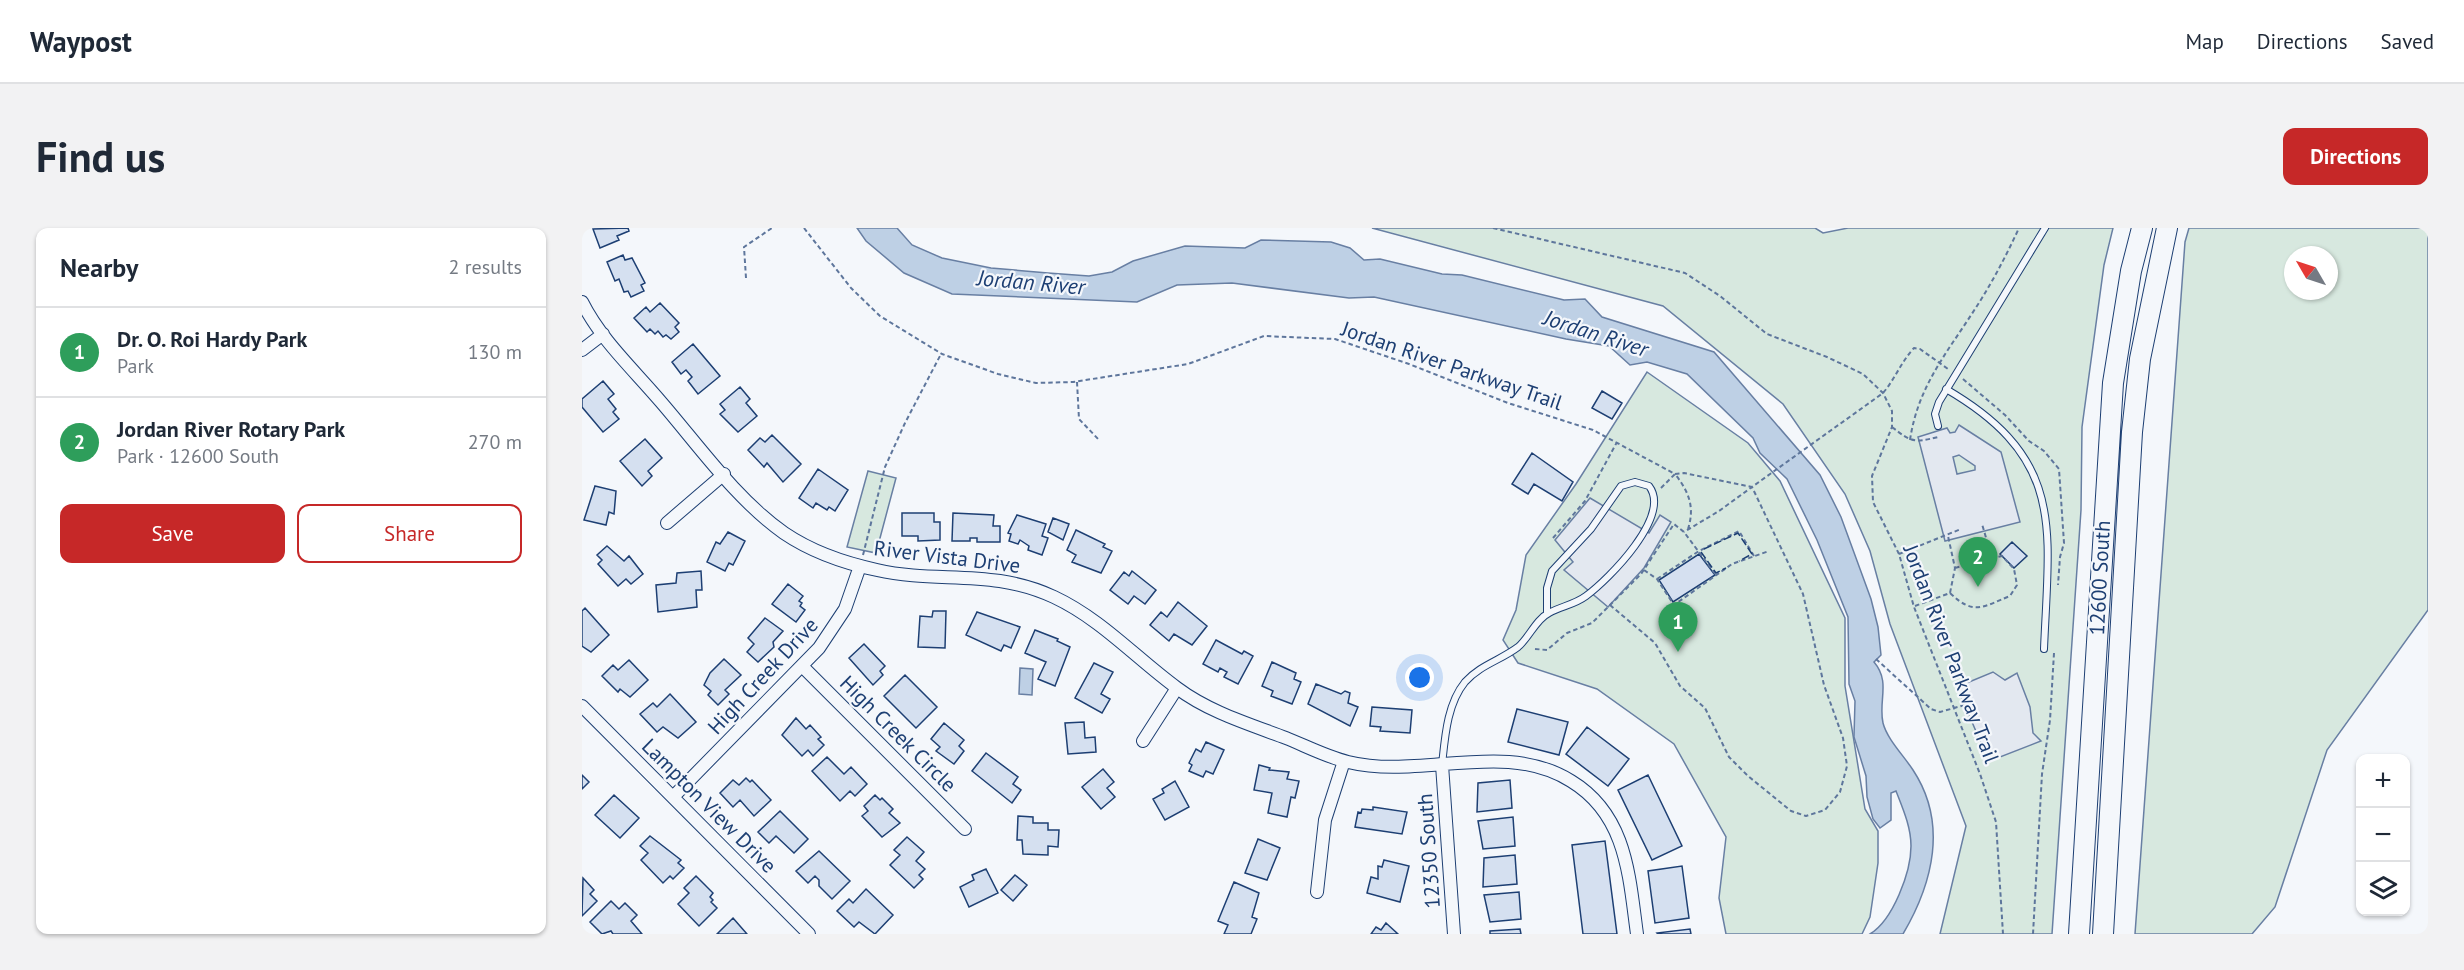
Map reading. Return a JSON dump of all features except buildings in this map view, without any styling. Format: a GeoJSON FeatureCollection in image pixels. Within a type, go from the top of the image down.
{"type":"FeatureCollection","features":[{"type":"Feature","properties":{"kind":"main road","name":"12600 South"},"geometry":{"type":"LineString","coordinates":[[2079,934],[2113,383],[2131,271],[2142,228]]}},
{"type":"Feature","properties":{"kind":"main road","name":"12600 South"},"geometry":{"type":"LineString","coordinates":[[2103,934],[2132,432],[2140,358],[2167,228]]}},
{"type":"Feature","properties":{"kind":"street","name":"River Vista Drive"},"geometry":{"type":"LineString","coordinates":[[582,302],[603,334],[753,507],[786,534],[815,550],[860,566],[898,574],[990,578],[1039,590],[1083,613],[1176,688],[1220,712],[1344,761],[1390,768],[1490,762],[1533,765],[1561,775],[1586,792],[1609,818],[1624,849],[1637,934]]}},
{"type":"Feature","properties":{"kind":"street"},"geometry":{"type":"LineString","coordinates":[[582,350],[603,334]]}},
{"type":"Feature","properties":{"kind":"street"},"geometry":{"type":"LineString","coordinates":[[667,523],[724,474]]}},
{"type":"Feature","properties":{"kind":"street","name":"High Creek Drive"},"geometry":{"type":"LineString","coordinates":[[673,798],[803,667],[834,630],[845,609],[860,566]]}},
{"type":"Feature","properties":{"kind":"street","name":"High Creek Circle"},"geometry":{"type":"LineString","coordinates":[[803,667],[965,829]]}},
{"type":"Feature","properties":{"kind":"street"},"geometry":{"type":"LineString","coordinates":[[1143,741],[1176,688]]}},
{"type":"Feature","properties":{"kind":"street","name":"Lampton View Drive"},"geometry":{"type":"LineString","coordinates":[[582,706],[809,934]]}},
{"type":"Feature","properties":{"kind":"street"},"geometry":{"type":"LineString","coordinates":[[1317,892],[1325,820],[1344,761]]}},
{"type":"Feature","properties":{"kind":"street","name":"12350 South"},"geometry":{"type":"LineString","coordinates":[[1442,765],[1454,934]]}},
{"type":"Feature","properties":{"kind":"lane"},"geometry":{"type":"LineString","coordinates":[[1938,426],[1935,414],[1955,374],[2045,228]]}},
{"type":"Feature","properties":{"kind":"lane"},"geometry":{"type":"LineString","coordinates":[[1947,390],[2001,428],[2028,462],[2038,484],[2047,517],[2049,544],[2044,649]]}},
{"type":"Feature","properties":{"kind":"lane"},"geometry":{"type":"LineString","coordinates":[[1442,765],[1445,740],[1456,696],[1481,667],[1525,641],[1547,613],[1569,607],[1586,596],[1625,558],[1654,513],[1656,499],[1654,492],[1643,483],[1626,483],[1621,486],[1591,529],[1552,571],[1547,588],[1547,613]]}},
{"type":"Feature","properties":{"kind":"path"},"geometry":{"type":"LineString","coordinates":[[746,278],[744,247],[772,228]]}},
{"type":"Feature","properties":{"kind":"path","name":"Jordan River Parkway Trail"},"geometry":{"type":"LineString","coordinates":[[804,228],[851,288],[880,316],[942,354],[998,374],[1036,383],[1077,382],[1188,364],[1264,336],[1335,339],[1409,364],[1508,403],[1593,430],[1676,474],[1684,473],[1752,488]]}},
{"type":"Feature","properties":{"kind":"path"},"geometry":{"type":"LineString","coordinates":[[1493,228],[1685,273],[1720,296],[1767,334],[1827,357],[1863,374],[1883,393],[1892,411],[1892,427],[1910,440],[1918,442],[1940,436]]}},
{"type":"Feature","properties":{"kind":"path"},"geometry":{"type":"LineString","coordinates":[[1910,440],[1913,418],[1930,376],[1976,308],[2019,228]]}},
{"type":"Feature","properties":{"kind":"path"},"geometry":{"type":"LineString","coordinates":[[1684,532],[1752,488],[1801,450],[1883,393],[1894,379],[1902,360],[1914,348],[1920,349],[1972,386],[1979,395],[2044,451],[2059,469],[2064,543],[2060,557],[2058,592]]}},
{"type":"Feature","properties":{"kind":"path"},"geometry":{"type":"LineString","coordinates":[[860,566],[885,467],[905,423],[942,354]]}},
{"type":"Feature","properties":{"kind":"path"},"geometry":{"type":"LineString","coordinates":[[1077,382],[1079,419],[1100,441]]}},
{"type":"Feature","properties":{"kind":"path","name":"Jordan River Parkway Trail"},"geometry":{"type":"LineString","coordinates":[[1892,427],[1872,476],[1873,502],[1899,554],[1914,607],[1980,774],[1996,822],[2003,934]]}},
{"type":"Feature","properties":{"kind":"path"},"geometry":{"type":"LineString","coordinates":[[1552,538],[1585,501],[1617,442]]}},
{"type":"Feature","properties":{"kind":"path"},"geometry":{"type":"LineString","coordinates":[[1654,492],[1676,474],[1691,501],[1692,518],[1688,529]]}},
{"type":"Feature","properties":{"kind":"path"},"geometry":{"type":"LineString","coordinates":[[1610,605],[1655,643],[1680,686],[1705,708],[1729,757],[1748,776],[1791,811],[1806,816],[1825,810],[1840,792],[1847,766],[1843,738],[1824,685],[1803,594],[1752,488]]}},
{"type":"Feature","properties":{"kind":"path"},"geometry":{"type":"LineString","coordinates":[[1535,649],[1547,650],[1567,633],[1592,623],[1644,570],[1674,524],[1684,532],[1716,575]]}},
{"type":"Feature","properties":{"kind":"path"},"geometry":{"type":"LineString","coordinates":[[1982,524],[1992,558]]}},
{"type":"Feature","properties":{"kind":"path"},"geometry":{"type":"LineString","coordinates":[[1899,554],[1961,529]]}},
{"type":"Feature","properties":{"kind":"path"},"geometry":{"type":"LineString","coordinates":[[1658,579],[1699,551],[1739,531],[1754,556]]}},
{"type":"Feature","properties":{"kind":"path"},"geometry":{"type":"LineString","coordinates":[[1948,536],[1955,568],[1950,592]]}},
{"type":"Feature","properties":{"kind":"path"},"geometry":{"type":"LineString","coordinates":[[1644,570],[1658,579],[1674,605],[1732,564],[1769,551]]}},
{"type":"Feature","properties":{"kind":"path"},"geometry":{"type":"LineString","coordinates":[[1950,592],[1963,606],[1978,608],[2010,596],[2017,585],[2014,569],[2001,556],[1955,568]]}},
{"type":"Feature","properties":{"kind":"path"},"geometry":{"type":"LineString","coordinates":[[1914,607],[1950,592]]}},
{"type":"Feature","properties":{"kind":"path"},"geometry":{"type":"LineString","coordinates":[[2033,934],[2042,774],[2050,720],[2054,650]]}},
{"type":"Feature","properties":{"kind":"path"},"geometry":{"type":"LineString","coordinates":[[1876,659],[1931,709],[1940,712],[1972,703]]}},
{"type":"Feature","properties":{"kind":"shaded area"},"geometry":{"type":"Polygon","coordinates":[[[1372,228],[1815,228],[1823,233],[1848,228],[2113,228],[2104,265],[2082,427],[2081,510],[2052,934],[1940,934],[1966,826],[1890,624],[1870,551],[1845,494],[1783,404],[1663,306],[1372,228]]]}},
{"type":"Feature","properties":{"kind":"shaded area"},"geometry":{"type":"Polygon","coordinates":[[[2189,228],[2428,228],[2428,610],[2327,750],[2275,907],[2252,934],[2135,934],[2185,242],[2189,228]]]}},
{"type":"Feature","properties":{"kind":"shaded area"},"geometry":{"type":"Polygon","coordinates":[[[1647,372],[1748,443],[1780,481],[1845,618],[1845,686],[1865,809],[1878,831],[1878,863],[1870,917],[1862,934],[1726,934],[1719,898],[1726,837],[1674,744],[1597,689],[1518,663],[1503,640],[1516,610],[1526,555],[1576,484],[1647,372]]]}},
{"type":"Feature","properties":{"kind":"shaded area"},"geometry":{"type":"Polygon","coordinates":[[[1959,425],[2001,452],[2020,522],[1945,541],[1918,437],[1947,428],[1950,433],[1955,432],[1959,425]],[[1959,455],[1953,457],[1957,474],[1975,470],[1975,466],[1959,455]]]}},
{"type":"Feature","properties":{"kind":"shaded area"},"geometry":{"type":"Polygon","coordinates":[[[868,471],[896,478],[876,553],[847,547],[868,471]]]}},
{"type":"Feature","properties":{"kind":"shaded area"},"geometry":{"type":"Polygon","coordinates":[[[1590,498],[1649,533],[1660,515],[1671,522],[1644,568],[1608,607],[1564,570],[1573,562],[1555,540],[1590,498]]]}},
{"type":"Feature","properties":{"kind":"shaded area"},"geometry":{"type":"Polygon","coordinates":[[[1993,672],[2005,680],[2017,673],[2030,707],[2033,733],[2041,741],[1995,759],[1984,750],[1957,687],[1993,672]]]}},
{"type":"Feature","properties":{"kind":"water","name":"Jordan River"},"geometry":{"type":"Polygon","coordinates":[[[857,228],[897,228],[912,245],[942,258],[991,268],[1089,276],[1112,272],[1133,261],[1185,246],[1245,248],[1261,240],[1331,242],[1350,248],[1364,260],[1380,259],[1442,274],[1462,275],[1564,300],[1585,299],[1602,317],[1714,352],[1820,475],[1841,517],[1871,599],[1878,627],[1881,655],[1874,662],[1882,677],[1883,723],[1888,735],[1924,790],[1933,832],[1929,874],[1903,934],[1870,934],[1886,918],[1899,894],[1908,869],[1911,839],[1896,791],[1891,793],[1891,820],[1880,828],[1873,819],[1867,797],[1866,776],[1854,737],[1855,701],[1849,684],[1848,617],[1817,540],[1787,479],[1760,453],[1753,438],[1687,374],[1647,362],[1630,365],[1609,346],[1566,339],[1374,297],[1349,298],[1232,283],[1177,285],[1137,302],[952,294],[904,273],[866,241],[857,228]]]}},
{"type":"Feature","properties":{"kind":"water"},"geometry":{"type":"Polygon","coordinates":[[[1020,668],[1033,669],[1032,695],[1019,694],[1020,668]]]}},
{"type":"Feature","properties":{"kind":"fence"},"geometry":{"type":"LineString","coordinates":[[1704,549],[1738,533],[1752,554],[1739,561]]}},
{"type":"Feature","properties":{"kind":"fence"},"geometry":{"type":"LineString","coordinates":[[1701,552],[1716,573],[1726,568]]}},
{"type":"Feature","properties":{"kind":"place","name":"Jordan River Rotary Park"},"geometry":{"type":"Point","coordinates":[1978,587]}},
{"type":"Feature","properties":{"kind":"place","name":"Dr. O. Roi Hardy Park"},"geometry":{"type":"Point","coordinates":[1678,652]}}]}
